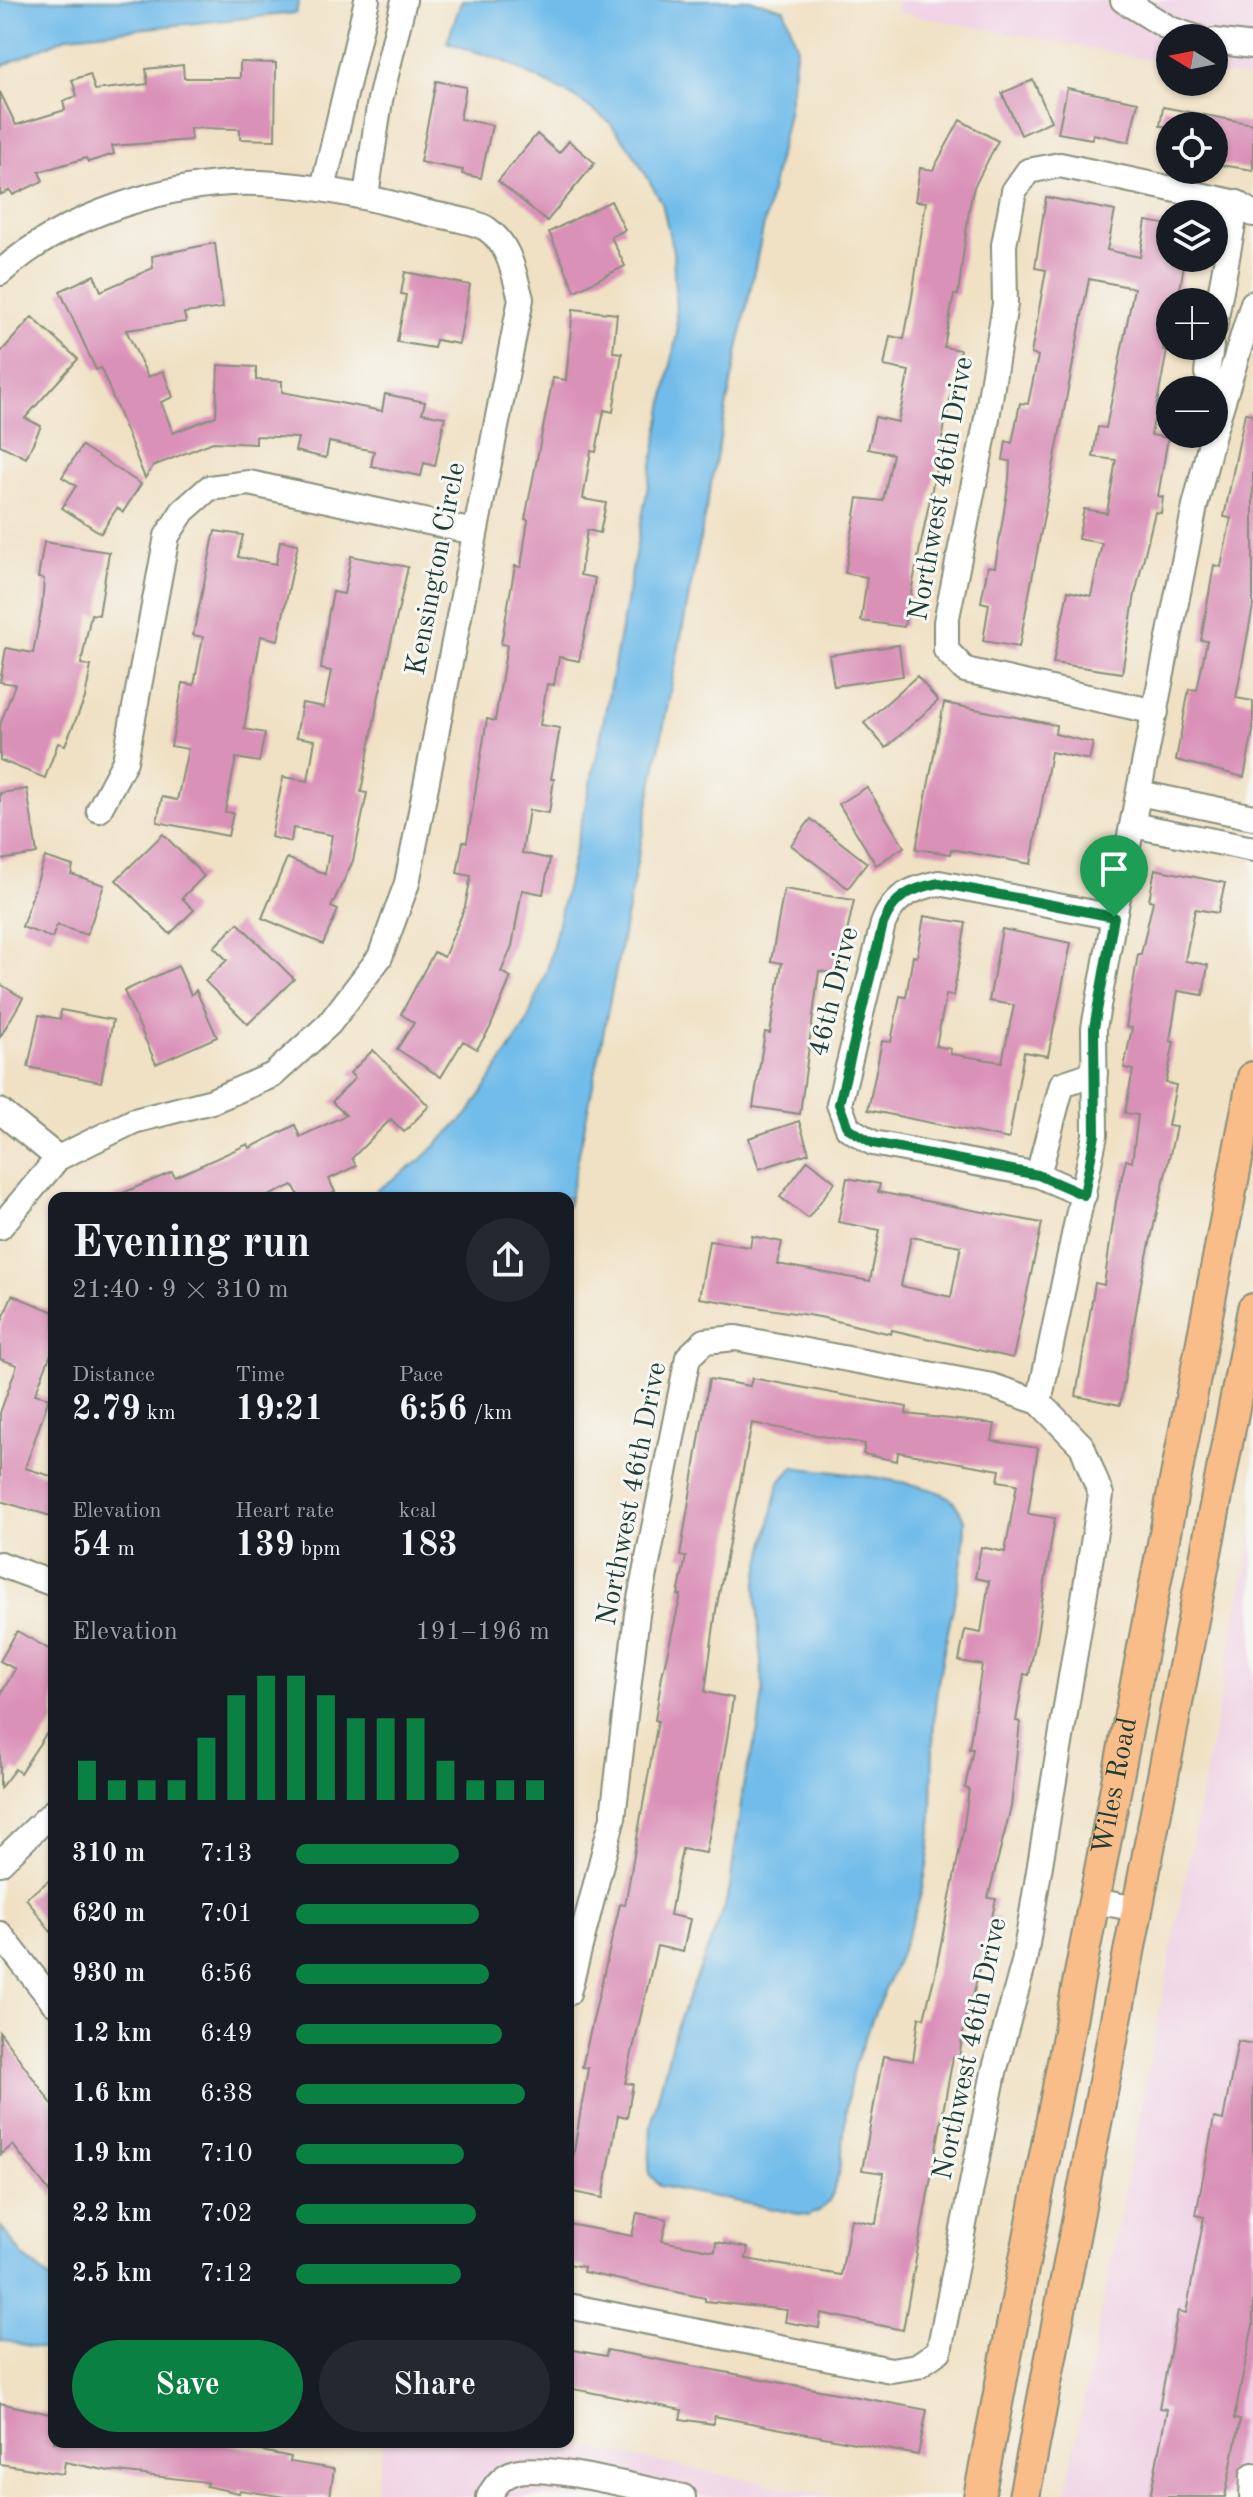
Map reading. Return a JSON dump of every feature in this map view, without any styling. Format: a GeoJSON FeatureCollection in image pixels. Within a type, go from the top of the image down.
{"type":"FeatureCollection","features":[{"type":"Feature","properties":{"kind":"main road","name":"Wiles Road"},"geometry":{"type":"LineString","coordinates":[[979,2497],[1253,1077]]}},
{"type":"Feature","properties":{"kind":"main road"},"geometry":{"type":"LineString","coordinates":[[1212,1290],[1222,1321],[1249,1353]]}},
{"type":"Feature","properties":{"kind":"main road","name":"Wiles Road"},"geometry":{"type":"LineString","coordinates":[[1024,2497],[1249,1353],[1253,1309]]}},
{"type":"Feature","properties":{"kind":"street"},"geometry":{"type":"LineString","coordinates":[[323,189],[367,0]]}},
{"type":"Feature","properties":{"kind":"street"},"geometry":{"type":"LineString","coordinates":[[366,196],[380,100],[404,0]]}},
{"type":"Feature","properties":{"kind":"street"},"geometry":{"type":"LineString","coordinates":[[1123,0],[1162,24]]}},
{"type":"Feature","properties":{"kind":"street"},"geometry":{"type":"LineString","coordinates":[[1228,43],[1253,46]]}},
{"type":"Feature","properties":{"kind":"street","name":"Northwest 46th Drive"},"geometry":{"type":"LineString","coordinates":[[1156,712],[965,670],[946,650],[946,622],[986,424],[1005,304],[1004,245],[1014,191],[1028,171],[1060,165],[1245,208]]}},
{"type":"Feature","properties":{"kind":"street","name":"Kensington Circle"},"geometry":{"type":"LineString","coordinates":[[0,273],[19,255],[93,215],[167,192],[257,183],[366,196],[486,228],[509,255],[521,299],[407,883],[380,957],[329,1024],[273,1075],[212,1101],[134,1121],[58,1158],[0,1227]]}},
{"type":"Feature","properties":{"kind":"street"},"geometry":{"type":"LineString","coordinates":[[1224,288],[1245,208]]}},
{"type":"Feature","properties":{"kind":"street"},"geometry":{"type":"LineString","coordinates":[[1228,380],[1253,303]]}},
{"type":"Feature","properties":{"kind":"street"},"geometry":{"type":"LineString","coordinates":[[1039,1402],[1095,1135],[1094,1028],[1195,506],[1210,448]]}},
{"type":"Feature","properties":{"kind":"street"},"geometry":{"type":"LineString","coordinates":[[99,810],[125,761],[167,536],[183,511],[209,488],[249,483],[474,532]]}},
{"type":"Feature","properties":{"kind":"street"},"geometry":{"type":"LineString","coordinates":[[1139,793],[1253,817]]}},
{"type":"Feature","properties":{"kind":"street"},"geometry":{"type":"LineString","coordinates":[[1133,825],[1253,849]]}},
{"type":"Feature","properties":{"kind":"street","name":"46th Drive"},"geometry":{"type":"LineString","coordinates":[[1084,1195],[1038,1175],[873,1143],[848,1128],[839,1104],[883,924],[890,906],[910,890],[939,883],[1114,917]]}},
{"type":"Feature","properties":{"kind":"street"},"geometry":{"type":"LineString","coordinates":[[1038,1175],[1062,1084],[1095,1073]]}},
{"type":"Feature","properties":{"kind":"street"},"geometry":{"type":"LineString","coordinates":[[0,1111],[58,1158]]}},
{"type":"Feature","properties":{"kind":"street","name":"Northwest 46th Drive"},"geometry":{"type":"LineString","coordinates":[[574,1970],[613,1817],[637,1614],[688,1357],[705,1341],[736,1338],[992,1386],[1039,1402],[1082,1446],[1101,1495],[1024,1962],[994,2072],[939,2351],[917,2366],[891,2370],[574,2307]]}},
{"type":"Feature","properties":{"kind":"street"},"geometry":{"type":"LineString","coordinates":[[0,1564],[48,1582]]}},
{"type":"Feature","properties":{"kind":"street"},"geometry":{"type":"LineString","coordinates":[[0,1863],[48,1817]]}},
{"type":"Feature","properties":{"kind":"street"},"geometry":{"type":"LineString","coordinates":[[1094,1901],[1138,1909]]}},
{"type":"Feature","properties":{"kind":"street"},"geometry":{"type":"LineString","coordinates":[[0,1934],[48,1995]]}},
{"type":"Feature","properties":{"kind":"street"},"geometry":{"type":"LineString","coordinates":[[489,2497],[501,2478],[517,2471],[546,2472],[683,2497]]}},
{"type":"Feature","properties":{"kind":"street"},"geometry":{"type":"LineString","coordinates":[[1252,2497],[1253,2475]]}},
{"type":"Feature","properties":{"kind":"shaded area"},"geometry":{"type":"Polygon","coordinates":[[[898,0],[1253,0],[1253,80],[1228,75],[1228,24],[1156,24],[1156,61],[896,12],[898,0]]]}},
{"type":"Feature","properties":{"kind":"shaded area"},"geometry":{"type":"Polygon","coordinates":[[[1253,1529],[1253,2497],[1065,2497],[1253,1529]]]}},
{"type":"Feature","properties":{"kind":"shaded area"},"geometry":{"type":"Polygon","coordinates":[[[574,2445],[836,2497],[374,2497],[383,2448],[574,2448],[574,2445]]]}},
{"type":"Feature","properties":{"kind":"water"},"geometry":{"type":"Polygon","coordinates":[[[0,0],[299,0],[296,13],[69,36],[0,67],[0,0]]]}},
{"type":"Feature","properties":{"kind":"water"},"geometry":{"type":"Polygon","coordinates":[[[462,0],[752,0],[784,9],[797,45],[788,113],[571,1192],[375,1192],[422,1159],[469,1113],[526,1024],[548,967],[598,750],[677,333],[673,251],[662,203],[632,151],[609,122],[575,97],[504,61],[447,42],[462,0]]]}},
{"type":"Feature","properties":{"kind":"water"},"geometry":{"type":"Polygon","coordinates":[[[793,1467],[872,1477],[933,1490],[950,1498],[965,1521],[961,1563],[934,1712],[931,1831],[925,1877],[910,1927],[853,2072],[836,2183],[827,2203],[808,2216],[660,2186],[649,2174],[651,2125],[675,2030],[730,1887],[744,1781],[758,1730],[763,1693],[756,1586],[779,1483],[793,1467]]]}},
{"type":"Feature","properties":{"kind":"water"},"geometry":{"type":"Polygon","coordinates":[[[0,2226],[24,2257],[48,2277],[48,2350],[0,2340],[0,2226]]]}},
{"type":"Feature","properties":{"kind":"building"},"geometry":{"type":"Polygon","coordinates":[[[240,62],[276,63],[275,140],[240,139],[240,129],[190,128],[191,140],[112,146],[114,154],[88,162],[86,158],[39,172],[43,181],[13,195],[10,190],[0,195],[0,92],[16,125],[65,110],[63,101],[77,96],[72,80],[90,74],[95,90],[148,84],[146,69],[183,65],[184,78],[240,78],[240,62]]]}},
{"type":"Feature","properties":{"kind":"building"},"geometry":{"type":"Polygon","coordinates":[[[1033,80],[1051,121],[1021,135],[1002,93],[1033,80]]]}},
{"type":"Feature","properties":{"kind":"building"},"geometry":{"type":"Polygon","coordinates":[[[436,81],[466,87],[460,119],[492,125],[481,178],[462,174],[463,170],[420,162],[436,81]]]}},
{"type":"Feature","properties":{"kind":"building"},"geometry":{"type":"Polygon","coordinates":[[[1067,88],[1138,102],[1129,142],[1093,134],[1092,139],[1058,133],[1067,88]]]}},
{"type":"Feature","properties":{"kind":"building"},"geometry":{"type":"Polygon","coordinates":[[[1163,107],[1189,112],[1162,112],[1163,107]]]}},
{"type":"Feature","properties":{"kind":"building"},"geometry":{"type":"Polygon","coordinates":[[[1228,119],[1253,124],[1253,170],[1228,166],[1228,119]]]}},
{"type":"Feature","properties":{"kind":"building"},"geometry":{"type":"Polygon","coordinates":[[[960,120],[998,141],[974,187],[969,209],[958,295],[954,295],[944,347],[960,350],[904,627],[861,621],[867,577],[845,573],[858,498],[883,501],[893,454],[868,449],[875,417],[898,422],[909,371],[884,366],[890,336],[904,339],[912,297],[926,202],[915,201],[920,168],[933,170],[960,120]]]}},
{"type":"Feature","properties":{"kind":"building"},"geometry":{"type":"Polygon","coordinates":[[[537,134],[559,153],[569,141],[595,163],[547,221],[498,181],[537,134]]]}},
{"type":"Feature","properties":{"kind":"building"},"geometry":{"type":"Polygon","coordinates":[[[1046,197],[1115,211],[1107,250],[1140,257],[1146,221],[1156,223],[1156,272],[1183,272],[1180,288],[1156,288],[1156,360],[1165,360],[1162,376],[1156,376],[1156,409],[1151,435],[1156,436],[1156,448],[1166,448],[1158,496],[1163,497],[1161,513],[1155,512],[1135,594],[1122,673],[1053,663],[1068,591],[1091,596],[1102,543],[1078,539],[1084,509],[1107,513],[1116,460],[1093,457],[1098,427],[1106,428],[1134,288],[1089,279],[1019,647],[983,641],[989,604],[981,602],[988,566],[995,567],[1009,480],[1010,461],[1003,460],[1006,441],[1012,443],[1020,403],[1028,404],[1038,356],[1031,354],[1046,270],[1035,268],[1046,197]]]}},
{"type":"Feature","properties":{"kind":"building"},"geometry":{"type":"Polygon","coordinates":[[[611,201],[625,230],[611,237],[625,266],[575,291],[549,232],[611,201]]]}},
{"type":"Feature","properties":{"kind":"building"},"geometry":{"type":"Polygon","coordinates":[[[215,243],[223,308],[184,313],[186,322],[126,330],[148,377],[163,371],[173,397],[161,402],[173,433],[216,416],[218,365],[256,367],[256,380],[282,381],[282,392],[382,411],[385,394],[425,402],[422,413],[445,417],[435,466],[424,463],[421,476],[371,466],[374,451],[329,442],[326,458],[295,451],[298,438],[256,436],[256,444],[213,442],[153,466],[145,478],[101,368],[96,370],[60,291],[94,275],[101,291],[153,268],[152,256],[215,243]]]}},
{"type":"Feature","properties":{"kind":"building"},"geometry":{"type":"Polygon","coordinates":[[[405,272],[470,285],[459,344],[436,340],[434,348],[397,342],[406,295],[401,294],[405,272]]]}},
{"type":"Feature","properties":{"kind":"building"},"geometry":{"type":"Polygon","coordinates":[[[573,309],[617,314],[613,352],[622,353],[613,412],[604,410],[596,452],[591,451],[583,499],[606,503],[600,533],[587,530],[580,575],[595,578],[579,661],[559,657],[554,685],[547,684],[540,725],[560,728],[551,779],[554,779],[549,813],[529,810],[522,853],[550,859],[543,894],[522,890],[512,946],[501,972],[511,977],[490,1028],[477,1049],[463,1041],[441,1077],[397,1049],[414,1023],[401,1014],[434,952],[444,957],[465,907],[471,876],[457,873],[463,841],[467,842],[487,719],[495,721],[507,645],[501,644],[515,566],[521,567],[528,520],[525,519],[553,378],[566,380],[573,309]]]}},
{"type":"Feature","properties":{"kind":"building"},"geometry":{"type":"Polygon","coordinates":[[[32,317],[78,359],[25,418],[41,426],[26,458],[0,445],[0,353],[32,317]]]}},
{"type":"Feature","properties":{"kind":"building"},"geometry":{"type":"Polygon","coordinates":[[[1245,413],[1253,414],[1253,606],[1236,698],[1253,701],[1253,731],[1244,777],[1176,760],[1189,689],[1197,690],[1207,641],[1201,640],[1214,565],[1221,567],[1231,518],[1224,517],[1245,413]]]}},
{"type":"Feature","properties":{"kind":"building"},"geometry":{"type":"Polygon","coordinates":[[[82,446],[141,484],[123,512],[117,508],[101,533],[62,508],[76,486],[62,477],[82,446]]]}},
{"type":"Feature","properties":{"kind":"building"},"geometry":{"type":"Polygon","coordinates":[[[215,531],[243,535],[238,557],[276,564],[280,541],[298,544],[278,640],[261,636],[244,729],[265,733],[259,762],[236,758],[225,812],[233,813],[228,836],[157,822],[162,797],[177,800],[188,749],[171,746],[183,683],[194,685],[203,637],[193,635],[215,531]]]}},
{"type":"Feature","properties":{"kind":"building"},"geometry":{"type":"Polygon","coordinates":[[[44,542],[109,552],[99,615],[91,614],[81,664],[91,666],[85,698],[65,745],[58,743],[45,778],[0,760],[0,725],[15,684],[0,682],[6,648],[33,653],[42,606],[44,579],[38,578],[44,542]]]}},
{"type":"Feature","properties":{"kind":"building"},"geometry":{"type":"Polygon","coordinates":[[[351,556],[408,567],[378,700],[361,792],[367,793],[353,861],[331,907],[338,910],[323,944],[262,918],[287,858],[325,874],[332,835],[293,828],[291,842],[271,837],[283,777],[308,781],[315,740],[296,737],[302,703],[324,707],[331,671],[321,669],[328,616],[333,592],[344,594],[351,556]]]}},
{"type":"Feature","properties":{"kind":"building"},"geometry":{"type":"Polygon","coordinates":[[[899,645],[903,676],[834,686],[829,655],[899,645]]]}},
{"type":"Feature","properties":{"kind":"building"},"geometry":{"type":"Polygon","coordinates":[[[917,676],[938,701],[886,748],[864,723],[917,676]]]}},
{"type":"Feature","properties":{"kind":"building"},"geometry":{"type":"Polygon","coordinates":[[[944,703],[1056,725],[1055,734],[1093,743],[1089,760],[1051,752],[1031,864],[951,849],[950,854],[916,849],[944,703]]]}},
{"type":"Feature","properties":{"kind":"building"},"geometry":{"type":"Polygon","coordinates":[[[867,787],[904,847],[876,865],[839,804],[867,787]]]}},
{"type":"Feature","properties":{"kind":"building"},"geometry":{"type":"Polygon","coordinates":[[[27,789],[37,854],[0,860],[0,793],[27,789]]]}},
{"type":"Feature","properties":{"kind":"building"},"geometry":{"type":"Polygon","coordinates":[[[811,819],[867,863],[848,888],[791,845],[811,819]]]}},
{"type":"Feature","properties":{"kind":"building"},"geometry":{"type":"Polygon","coordinates":[[[163,834],[204,876],[182,898],[194,910],[170,934],[116,880],[163,834]]]}},
{"type":"Feature","properties":{"kind":"building"},"geometry":{"type":"Polygon","coordinates":[[[45,857],[73,866],[71,874],[104,885],[87,935],[57,925],[52,938],[22,927],[45,857]]]}},
{"type":"Feature","properties":{"kind":"building"},"geometry":{"type":"Polygon","coordinates":[[[1155,869],[1225,883],[1218,913],[1195,909],[1185,961],[1208,965],[1203,995],[1178,991],[1170,1041],[1174,1042],[1166,1083],[1176,1085],[1168,1126],[1176,1127],[1141,1283],[1120,1405],[1076,1396],[1095,1283],[1104,1285],[1116,1201],[1126,1160],[1132,1162],[1138,1115],[1125,1113],[1133,1070],[1124,1068],[1132,1028],[1126,1027],[1138,954],[1141,954],[1153,901],[1149,900],[1155,869]]]}},
{"type":"Feature","properties":{"kind":"building"},"geometry":{"type":"Polygon","coordinates":[[[784,889],[854,900],[838,974],[819,971],[800,1114],[753,1107],[765,1032],[770,1033],[782,963],[771,961],[784,889]]]}},
{"type":"Feature","properties":{"kind":"building"},"geometry":{"type":"Polygon","coordinates":[[[924,916],[966,923],[953,996],[946,995],[936,1046],[951,1049],[950,1054],[1002,1062],[1014,1005],[989,1001],[1002,929],[1071,943],[1048,1056],[1024,1052],[1009,1139],[868,1110],[882,1041],[891,1042],[900,996],[906,997],[913,956],[917,957],[924,916]]]}},
{"type":"Feature","properties":{"kind":"building"},"geometry":{"type":"Polygon","coordinates":[[[238,923],[294,979],[248,1024],[205,981],[227,960],[214,947],[238,923]]]}},
{"type":"Feature","properties":{"kind":"building"},"geometry":{"type":"Polygon","coordinates":[[[178,966],[191,995],[196,990],[217,1037],[156,1064],[124,991],[178,966]]]}},
{"type":"Feature","properties":{"kind":"building"},"geometry":{"type":"Polygon","coordinates":[[[0,984],[23,998],[0,1037],[0,984]]]}},
{"type":"Feature","properties":{"kind":"building"},"geometry":{"type":"Polygon","coordinates":[[[61,1010],[113,1020],[101,1082],[28,1067],[39,1015],[60,1019],[61,1010]]]}},
{"type":"Feature","properties":{"kind":"building"},"geometry":{"type":"Polygon","coordinates":[[[373,1050],[429,1106],[404,1132],[391,1119],[352,1158],[356,1166],[329,1179],[335,1192],[297,1192],[293,1185],[277,1192],[125,1192],[172,1172],[175,1177],[248,1144],[250,1148],[295,1125],[300,1137],[346,1115],[332,1102],[355,1078],[350,1073],[373,1050]]]}},
{"type":"Feature","properties":{"kind":"building"},"geometry":{"type":"Polygon","coordinates":[[[799,1121],[809,1153],[759,1169],[749,1138],[799,1121]]]}},
{"type":"Feature","properties":{"kind":"building"},"geometry":{"type":"Polygon","coordinates":[[[808,1160],[835,1182],[808,1218],[780,1197],[808,1160]]]}},
{"type":"Feature","properties":{"kind":"building"},"geometry":{"type":"Polygon","coordinates":[[[847,1178],[880,1184],[878,1192],[1042,1223],[1013,1358],[892,1330],[891,1334],[820,1317],[699,1298],[709,1241],[750,1247],[752,1236],[782,1242],[777,1264],[870,1281],[880,1230],[838,1222],[847,1178]],[[911,1237],[901,1286],[951,1297],[961,1246],[911,1237]]]}},
{"type":"Feature","properties":{"kind":"building"},"geometry":{"type":"Polygon","coordinates":[[[12,1295],[48,1310],[48,1361],[35,1394],[48,1398],[48,1401],[25,1468],[48,1475],[48,1515],[0,1501],[0,1413],[17,1365],[0,1359],[0,1327],[12,1295]]]}},
{"type":"Feature","properties":{"kind":"building"},"geometry":{"type":"Polygon","coordinates":[[[752,1378],[907,1407],[906,1414],[995,1424],[992,1441],[1038,1448],[1028,1514],[1055,1518],[1037,1634],[1029,1675],[1024,1674],[1016,1721],[1020,1722],[1011,1807],[988,1898],[996,1899],[992,1917],[999,1918],[996,1935],[987,1933],[969,2015],[966,2014],[959,2058],[953,2057],[903,2330],[821,2313],[819,2328],[785,2322],[787,2310],[705,2301],[705,2298],[583,2272],[584,2267],[574,2265],[574,2225],[632,2236],[637,2213],[667,2219],[662,2241],[715,2251],[716,2242],[748,2248],[746,2259],[841,2275],[851,2219],[876,2224],[884,2173],[862,2170],[883,2056],[913,2061],[919,2017],[924,2018],[935,1974],[963,1832],[969,1789],[965,1788],[973,1749],[969,1749],[982,1665],[959,1661],[965,1630],[981,1633],[989,1581],[975,1578],[981,1547],[1005,1552],[1017,1484],[998,1481],[1000,1470],[898,1452],[897,1461],[863,1454],[865,1444],[752,1423],[716,1610],[705,1692],[733,1698],[706,1853],[682,1849],[670,1915],[690,1919],[683,1952],[657,1946],[625,2083],[633,2084],[627,2117],[618,2115],[603,2198],[574,2192],[574,2151],[588,2068],[582,2067],[620,1904],[625,1905],[658,1721],[655,1720],[662,1676],[681,1595],[678,1595],[686,1557],[680,1556],[709,1379],[750,1386],[752,1378]]]}},
{"type":"Feature","properties":{"kind":"building"},"geometry":{"type":"Polygon","coordinates":[[[17,1631],[48,1649],[48,1731],[20,1773],[15,1769],[0,1788],[0,1696],[15,1669],[0,1661],[17,1631]]]}},
{"type":"Feature","properties":{"kind":"building"},"geometry":{"type":"Polygon","coordinates":[[[48,1882],[48,1928],[26,1898],[48,1882]]]}},
{"type":"Feature","properties":{"kind":"building"},"geometry":{"type":"Polygon","coordinates":[[[0,2032],[48,2099],[48,2190],[13,2145],[0,2155],[0,2032]]]}},
{"type":"Feature","properties":{"kind":"building"},"geometry":{"type":"Polygon","coordinates":[[[1238,2041],[1253,2044],[1253,2325],[1234,2419],[1240,2420],[1225,2497],[1150,2497],[1167,2409],[1159,2408],[1178,2311],[1186,2313],[1204,2217],[1196,2215],[1214,2118],[1223,2120],[1238,2041]]]}},
{"type":"Feature","properties":{"kind":"building"},"geometry":{"type":"Polygon","coordinates":[[[574,2350],[606,2356],[607,2350],[927,2410],[918,2455],[714,2416],[713,2424],[680,2419],[682,2410],[574,2389],[574,2350]]]}},
{"type":"Feature","properties":{"kind":"building"},"geometry":{"type":"Polygon","coordinates":[[[0,2403],[48,2414],[48,2448],[248,2448],[291,2457],[290,2462],[334,2469],[330,2497],[285,2497],[240,2490],[239,2493],[206,2486],[207,2482],[109,2471],[65,2462],[63,2474],[0,2464],[0,2403]]]}},
{"type":"Feature","properties":{"kind":"route"},"geometry":{"type":"LineString","coordinates":[[939,883],[1114,917],[1094,1028],[1095,1135],[1084,1195],[1038,1175],[873,1143],[848,1128],[839,1104],[862,1002],[890,906],[910,890],[939,883]]}}]}
